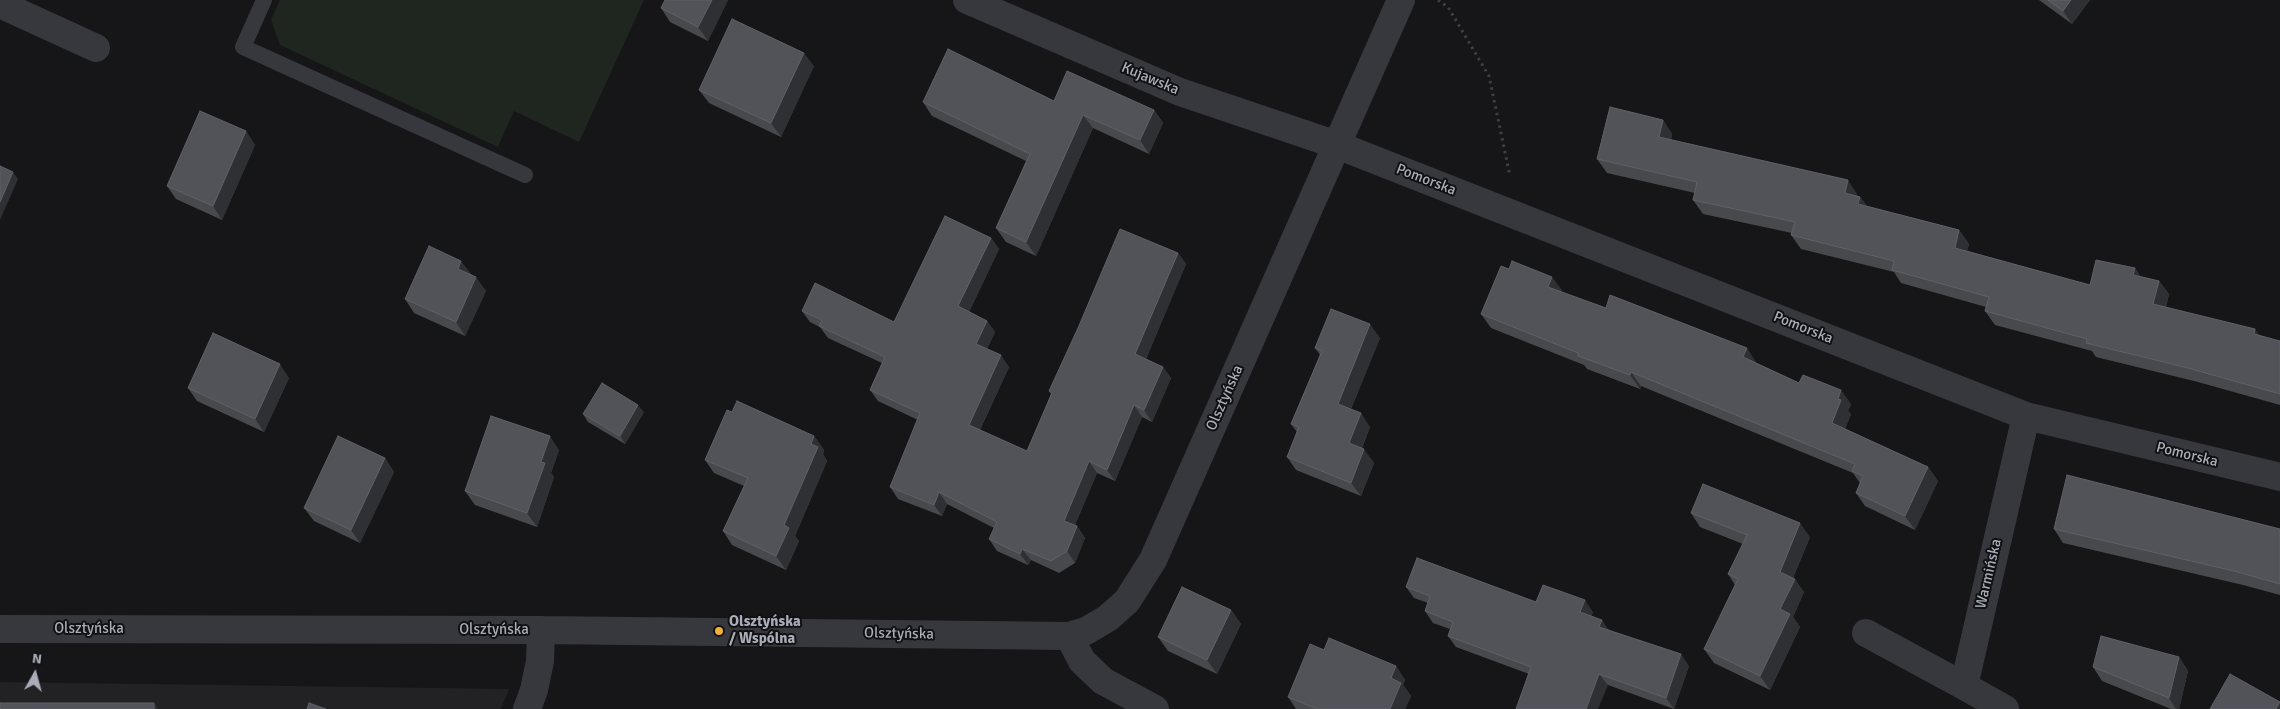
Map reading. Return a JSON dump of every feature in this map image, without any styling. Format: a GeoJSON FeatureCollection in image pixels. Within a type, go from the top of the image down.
{"type":"FeatureCollection","features":[{"type":"Feature","properties":{"kind":"street","name":"Kujawska"},"geometry":{"type":"LineString","coordinates":[[968,0],[1180,92],[1337,145]]}},
{"type":"Feature","properties":{"kind":"street","name":"Olsztyńska"},"geometry":{"type":"LineString","coordinates":[[0,629],[541,630],[1069,636],[1086,631],[1108,618],[1127,601],[1154,560],[1401,0]]}},
{"type":"Feature","properties":{"kind":"street"},"geometry":{"type":"LineString","coordinates":[[0,4],[96,48]]}},
{"type":"Feature","properties":{"kind":"street","name":"Pomorska"},"geometry":{"type":"LineString","coordinates":[[1337,145],[2026,416],[2280,477]]}},
{"type":"Feature","properties":{"kind":"street","name":"Warmińska"},"geometry":{"type":"LineString","coordinates":[[1964,686],[2026,416]]}},
{"type":"Feature","properties":{"kind":"street"},"geometry":{"type":"LineString","coordinates":[[527,709],[534,690],[540,661],[541,630]]}},
{"type":"Feature","properties":{"kind":"street"},"geometry":{"type":"LineString","coordinates":[[1866,633],[2005,709]]}},
{"type":"Feature","properties":{"kind":"street"},"geometry":{"type":"LineString","coordinates":[[1069,636],[1082,661],[1092,672],[1108,699],[1155,709]]}},
{"type":"Feature","properties":{"kind":"lane"},"geometry":{"type":"LineString","coordinates":[[264,0],[243,47],[525,175]]}},
{"type":"Feature","properties":{"kind":"path"},"geometry":{"type":"LineString","coordinates":[[1438,0],[1448,7],[1489,76],[1510,177]]}},
{"type":"Feature","properties":{"kind":"shaded area"},"geometry":{"type":"Polygon","coordinates":[[[280,0],[644,0],[579,142],[514,111],[498,147],[280,45],[271,20],[280,0]]]}},
{"type":"Feature","properties":{"kind":"shaded area"},"geometry":{"type":"Polygon","coordinates":[[[0,682],[509,689],[501,709],[0,709],[0,682]]]}},
{"type":"Feature","properties":{"kind":"building"},"geometry":{"type":"Polygon","coordinates":[[[665,0],[712,0],[698,27],[661,8],[665,0]]]}},
{"type":"Feature","properties":{"kind":"building"},"geometry":{"type":"Polygon","coordinates":[[[2048,0],[2071,0],[2063,11],[2048,0]]]}},
{"type":"Feature","properties":{"kind":"building"},"geometry":{"type":"Polygon","coordinates":[[[732,19],[804,53],[771,123],[699,90],[732,19]]]}},
{"type":"Feature","properties":{"kind":"building"},"geometry":{"type":"Polygon","coordinates":[[[948,49],[1054,101],[1067,71],[1154,110],[1140,140],[1083,115],[1026,242],[996,228],[1030,154],[923,102],[948,49]]]}},
{"type":"Feature","properties":{"kind":"building"},"geometry":{"type":"Polygon","coordinates":[[[1610,107],[1663,120],[1659,137],[1848,180],[1845,193],[1860,197],[1858,204],[1959,230],[1955,248],[2090,285],[2096,260],[2135,268],[2133,275],[2159,281],[2153,304],[2255,329],[2254,334],[2280,341],[2280,394],[2188,368],[2086,343],[2087,339],[1985,311],[1989,297],[1892,270],[1894,261],[1791,235],[1795,222],[1693,200],[1697,182],[1597,159],[1610,107]]]}},
{"type":"Feature","properties":{"kind":"building"},"geometry":{"type":"Polygon","coordinates":[[[200,111],[246,131],[213,206],[167,186],[200,111]]]}},
{"type":"Feature","properties":{"kind":"building"},"geometry":{"type":"Polygon","coordinates":[[[0,166],[13,172],[0,202],[0,166]]]}},
{"type":"Feature","properties":{"kind":"building"},"geometry":{"type":"Polygon","coordinates":[[[945,216],[991,238],[958,306],[987,321],[976,344],[1001,355],[969,425],[1027,451],[1052,393],[1049,391],[1120,229],[1178,253],[1135,354],[1163,367],[1144,410],[1134,405],[1107,470],[1089,461],[1064,521],[1077,526],[1067,551],[1051,561],[1022,549],[1020,554],[989,539],[997,522],[939,492],[934,505],[890,487],[920,413],[870,390],[885,357],[819,326],[822,320],[802,311],[815,283],[894,322],[945,216]]]}},
{"type":"Feature","properties":{"kind":"building"},"geometry":{"type":"Polygon","coordinates":[[[429,246],[461,261],[458,269],[476,277],[456,322],[405,299],[429,246]]]}},
{"type":"Feature","properties":{"kind":"building"},"geometry":{"type":"Polygon","coordinates":[[[1512,261],[1552,277],[1548,287],[1606,308],[1610,295],[1747,348],[1743,357],[1799,383],[1803,375],[1841,390],[1838,399],[1841,400],[1832,423],[1928,467],[1905,516],[1856,493],[1863,476],[1852,471],[1855,464],[1631,372],[1630,375],[1578,356],[1578,353],[1481,314],[1501,266],[1509,269],[1512,261]]]}},
{"type":"Feature","properties":{"kind":"building"},"geometry":{"type":"Polygon","coordinates":[[[1331,309],[1370,324],[1338,404],[1361,413],[1349,443],[1364,449],[1351,483],[1287,457],[1299,427],[1291,424],[1322,351],[1315,348],[1331,309]]]}},
{"type":"Feature","properties":{"kind":"building"},"geometry":{"type":"Polygon","coordinates":[[[213,333],[280,364],[255,419],[188,388],[213,333]]]}},
{"type":"Feature","properties":{"kind":"building"},"geometry":{"type":"Polygon","coordinates":[[[602,383],[638,405],[620,436],[583,414],[602,383]]]}},
{"type":"Feature","properties":{"kind":"building"},"geometry":{"type":"Polygon","coordinates":[[[737,401],[814,436],[811,444],[818,447],[784,525],[789,528],[776,556],[723,531],[748,478],[705,460],[727,410],[732,412],[737,401]]]}},
{"type":"Feature","properties":{"kind":"building"},"geometry":{"type":"Polygon","coordinates":[[[491,416],[550,436],[541,462],[545,463],[527,513],[465,491],[491,416]]]}},
{"type":"Feature","properties":{"kind":"building"},"geometry":{"type":"Polygon","coordinates":[[[338,436],[385,458],[351,530],[304,508],[338,436]]]}},
{"type":"Feature","properties":{"kind":"building"},"geometry":{"type":"Polygon","coordinates":[[[2067,475],[2280,529],[2280,584],[2234,571],[2054,529],[2067,475]]]}},
{"type":"Feature","properties":{"kind":"building"},"geometry":{"type":"Polygon","coordinates":[[[1703,484],[1800,523],[1780,572],[1795,579],[1780,609],[1790,614],[1760,676],[1704,649],[1738,579],[1728,574],[1747,535],[1691,513],[1703,484]]]}},
{"type":"Feature","properties":{"kind":"building"},"geometry":{"type":"Polygon","coordinates":[[[1417,558],[1536,602],[1543,585],[1585,600],[1580,612],[1602,620],[1599,627],[1681,654],[1666,698],[1599,674],[1586,709],[1516,709],[1531,667],[1448,636],[1453,622],[1425,611],[1430,596],[1406,587],[1417,558]]]}},
{"type":"Feature","properties":{"kind":"building"},"geometry":{"type":"Polygon","coordinates":[[[1182,587],[1231,610],[1207,660],[1158,637],[1182,587]]]}},
{"type":"Feature","properties":{"kind":"building"},"geometry":{"type":"Polygon","coordinates":[[[2101,636],[2179,657],[2169,698],[2093,667],[2101,636]]]}},
{"type":"Feature","properties":{"kind":"building"},"geometry":{"type":"Polygon","coordinates":[[[1329,638],[1396,666],[1391,678],[1401,683],[1390,709],[1317,709],[1288,697],[1310,644],[1324,650],[1329,638]]]}},
{"type":"Feature","properties":{"kind":"building"},"geometry":{"type":"Polygon","coordinates":[[[2230,674],[2280,702],[2276,709],[2210,709],[2230,674]]]}},
{"type":"Feature","properties":{"kind":"building"},"geometry":{"type":"Polygon","coordinates":[[[0,703],[154,703],[154,709],[0,709],[0,703]]]}},
{"type":"Feature","properties":{"kind":"building"},"geometry":{"type":"Polygon","coordinates":[[[309,703],[326,709],[307,709],[309,703]]]}},
{"type":"Feature","properties":{"kind":"place","name":"Olsztyńska / Wspólna"},"geometry":{"type":"Point","coordinates":[719,631]}}]}
